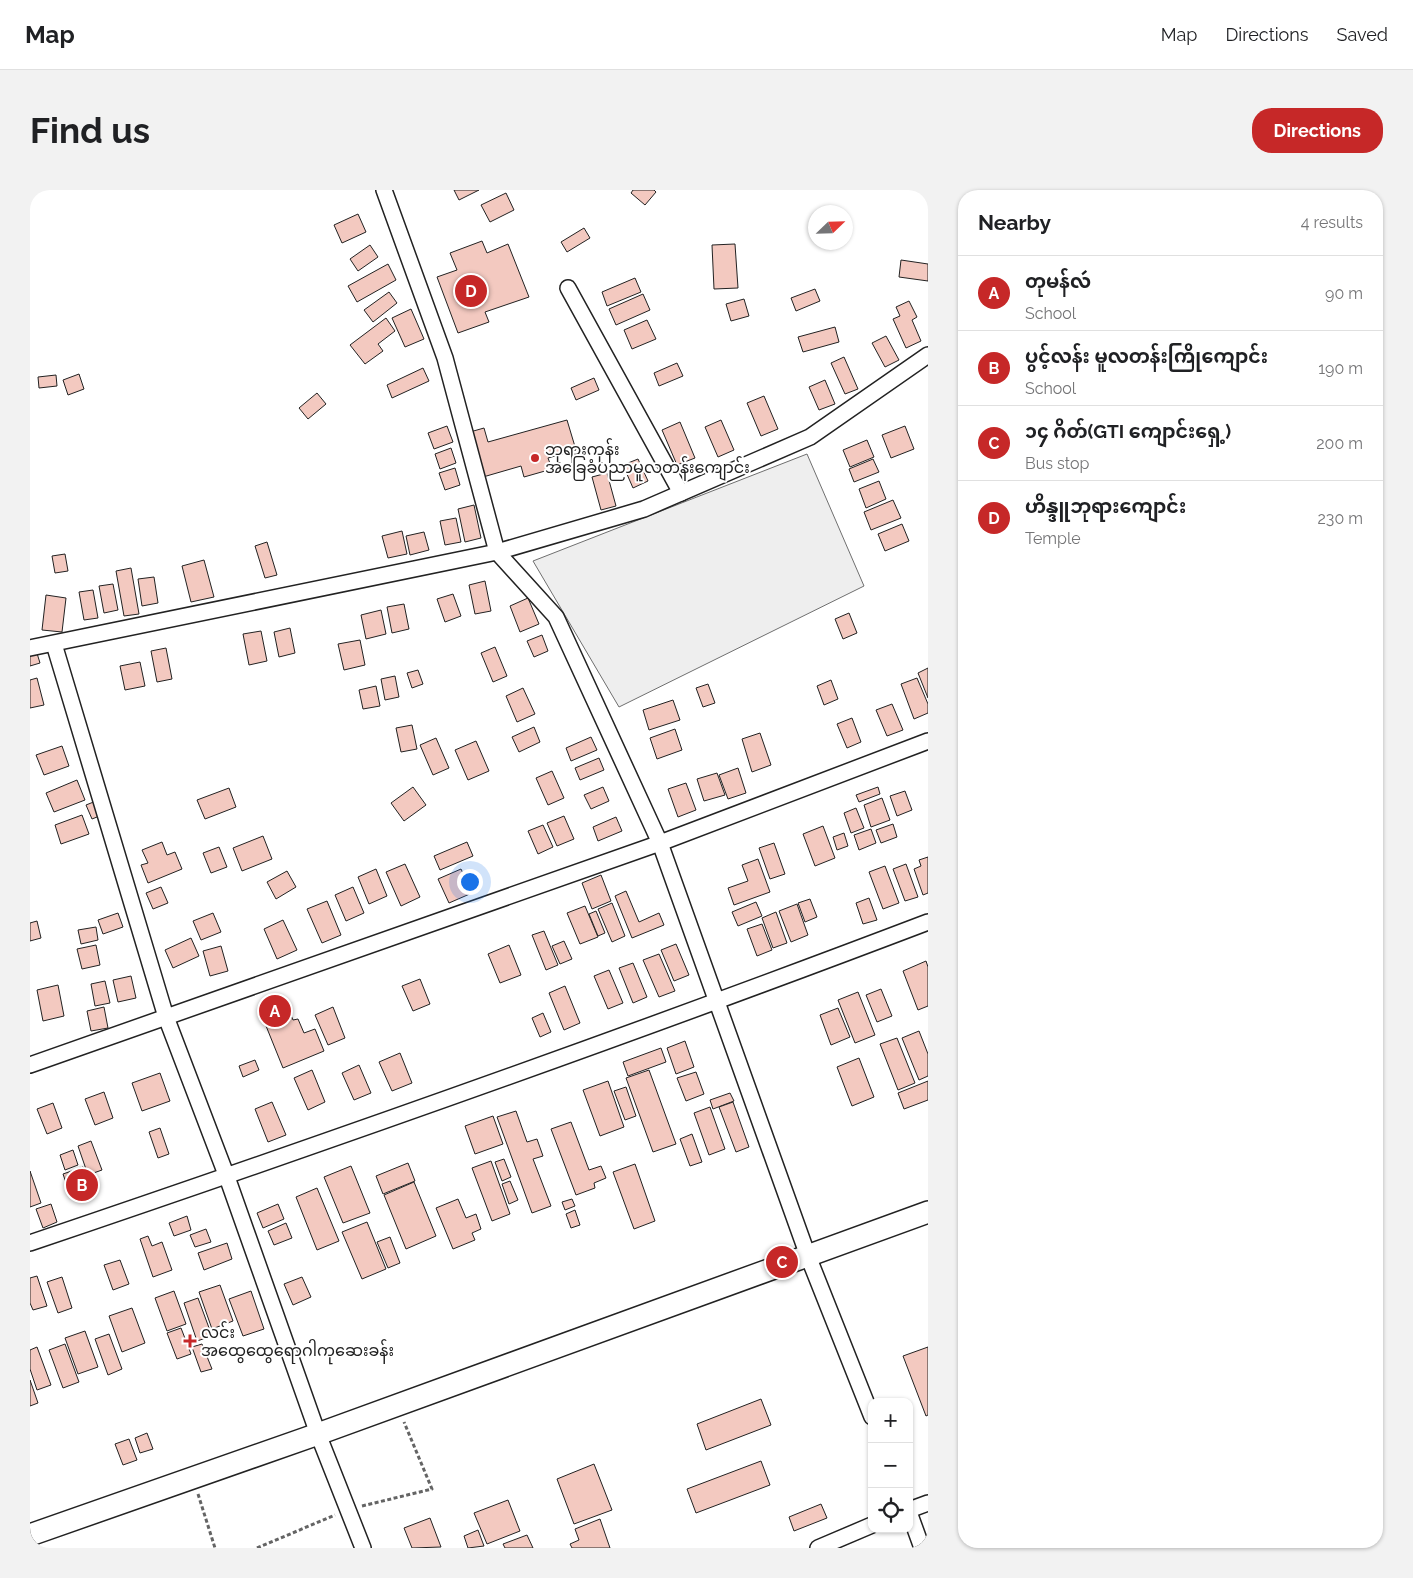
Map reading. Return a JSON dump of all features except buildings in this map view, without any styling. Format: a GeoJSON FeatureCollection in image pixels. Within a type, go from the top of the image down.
{"type":"FeatureCollection","features":[{"type":"Feature","properties":{"kind":"main road"},"geometry":{"type":"LineString","coordinates":[[30,1535],[397,1406],[928,1212]]}},
{"type":"Feature","properties":{"kind":"street"},"geometry":{"type":"LineString","coordinates":[[384,190],[445,358],[497,552],[556,617],[660,843],[808,1256],[868,1407]]}},
{"type":"Feature","properties":{"kind":"street"},"geometry":{"type":"LineString","coordinates":[[568,288],[681,493]]}},
{"type":"Feature","properties":{"kind":"street"},"geometry":{"type":"LineString","coordinates":[[30,648],[497,552],[644,509],[810,437],[928,355]]}},
{"type":"Feature","properties":{"kind":"street"},"geometry":{"type":"LineString","coordinates":[[54,644],[166,1017],[226,1177],[318,1434],[350,1509],[364,1548]]}},
{"type":"Feature","properties":{"kind":"street"},"geometry":{"type":"LineString","coordinates":[[30,1065],[660,843],[928,742]]}},
{"type":"Feature","properties":{"kind":"street"},"geometry":{"type":"LineString","coordinates":[[30,1243],[226,1177],[716,1003],[928,922]]}},
{"type":"Feature","properties":{"kind":"street"},"geometry":{"type":"LineString","coordinates":[[913,1509],[928,1503]]}},
{"type":"Feature","properties":{"kind":"street"},"geometry":{"type":"LineString","coordinates":[[913,1522],[922,1548]]}},
{"type":"Feature","properties":{"kind":"street"},"geometry":{"type":"LineString","coordinates":[[818,1548],[868,1527]]}},
{"type":"Feature","properties":{"kind":"path"},"geometry":{"type":"LineString","coordinates":[[257,1548],[350,1509],[432,1489],[397,1406]]}},
{"type":"Feature","properties":{"kind":"path"},"geometry":{"type":"LineString","coordinates":[[193,1478],[215,1548]]}},
{"type":"Feature","properties":{"kind":"shaded area"},"geometry":{"type":"Polygon","coordinates":[[[807,454],[864,586],[619,707],[533,561],[807,454]]]}},
{"type":"Feature","properties":{"kind":"place","name":"ဟိန္ဒူဘုရားကျောင်း"},"geometry":{"type":"Point","coordinates":[471,291]}},
{"type":"Feature","properties":{"kind":"place","name":"ဘုရားကုန်း အခြေခံပညာမူလတန်းကျောင်း"},"geometry":{"type":"Point","coordinates":[535,458]}},
{"type":"Feature","properties":{"kind":"place","name":"တုမန်လဴ"},"geometry":{"type":"Point","coordinates":[275,1011]}},
{"type":"Feature","properties":{"kind":"place","name":"ပွင့်လန်း မူလတန်းကြိုကျောင်း"},"geometry":{"type":"Point","coordinates":[82,1185]}},
{"type":"Feature","properties":{"kind":"place","name":"၁၄ ဂိတ်(GTI ကျောင်းရှေ့)"},"geometry":{"type":"Point","coordinates":[782,1262]}},
{"type":"Feature","properties":{"kind":"place","name":"လင်း အထွေထွေရောဂါကုဆေးခန်း"},"geometry":{"type":"Point","coordinates":[190,1341]}}]}
